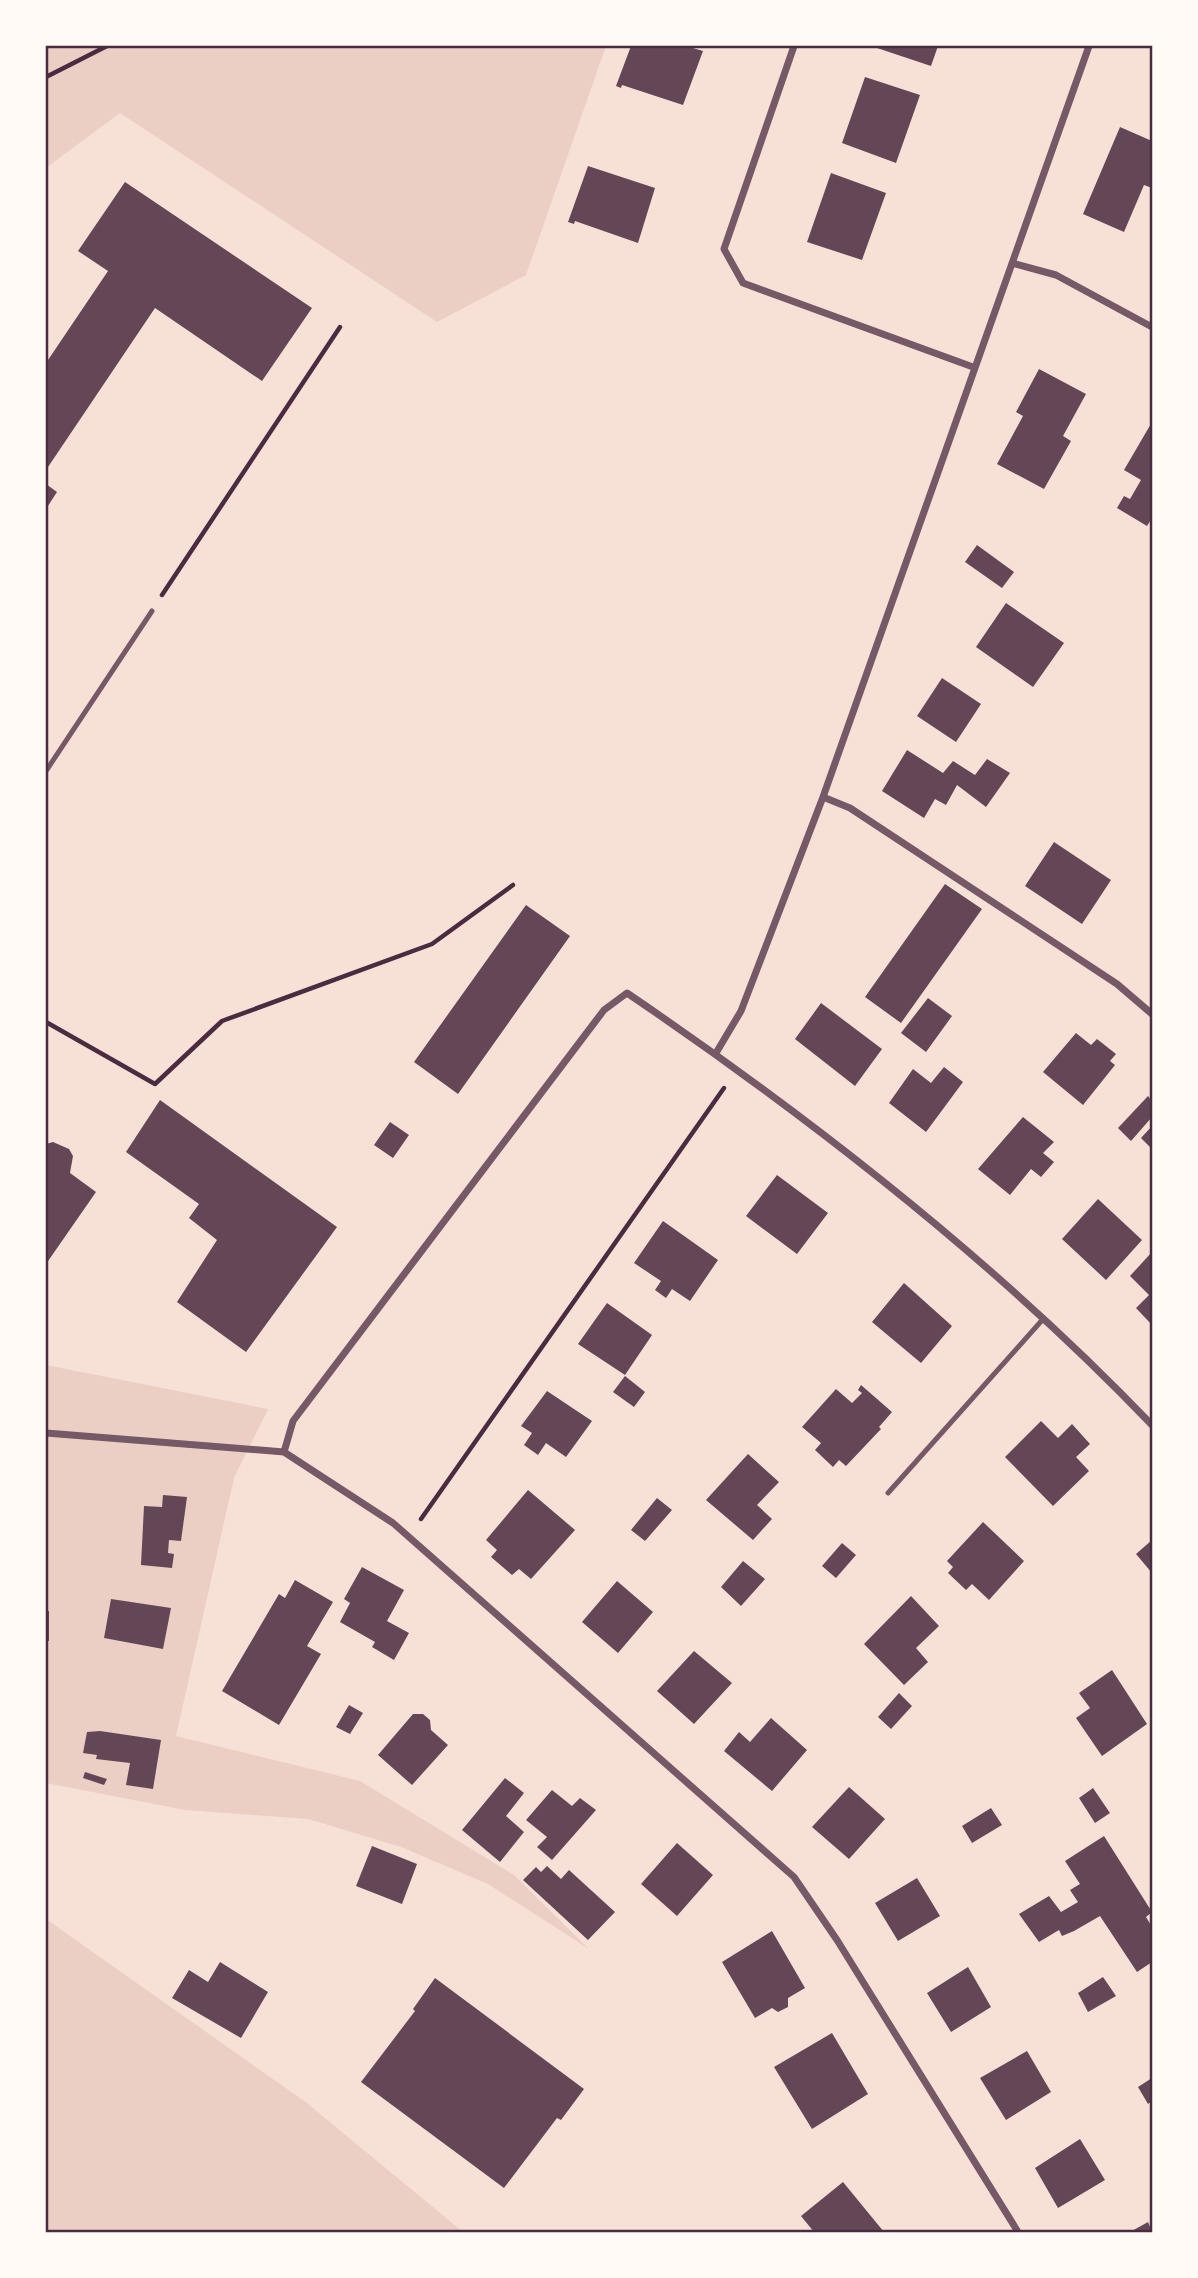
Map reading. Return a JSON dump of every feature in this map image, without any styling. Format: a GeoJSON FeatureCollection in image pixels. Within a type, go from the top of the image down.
{"type":"FeatureCollection","features":[{"type":"Feature","properties":{"kind":"street"},"geometry":{"type":"LineString","coordinates":[[794,46],[724,249],[743,283],[973,367]]}},
{"type":"Feature","properties":{"kind":"street"},"geometry":{"type":"LineString","coordinates":[[716,1053],[741,1011],[823,797],[973,367],[1089,46]]}},
{"type":"Feature","properties":{"kind":"street"},"geometry":{"type":"LineString","coordinates":[[1012,262],[1056,275],[1153,327]]}},
{"type":"Feature","properties":{"kind":"street"},"geometry":{"type":"LineString","coordinates":[[823,797],[850,808],[1117,984],[1153,1014]]}},
{"type":"Feature","properties":{"kind":"street"},"geometry":{"type":"LineString","coordinates":[[284,1452],[293,1421],[604,1010],[627,993],[716,1053],[935,1224],[1045,1318],[1153,1425]]}},
{"type":"Feature","properties":{"kind":"street"},"geometry":{"type":"LineString","coordinates":[[46,1433],[284,1452],[393,1523],[794,1877],[837,1940],[1018,2232]]}},
{"type":"Feature","properties":{"kind":"lane"},"geometry":{"type":"LineString","coordinates":[[46,771],[152,611]]}},
{"type":"Feature","properties":{"kind":"lane"},"geometry":{"type":"LineString","coordinates":[[888,1493],[1045,1318]]}},
{"type":"Feature","properties":{"kind":"path"},"geometry":{"type":"LineString","coordinates":[[46,77],[107,46]]}},
{"type":"Feature","properties":{"kind":"path"},"geometry":{"type":"LineString","coordinates":[[152,611],[340,327]]}},
{"type":"Feature","properties":{"kind":"path"},"geometry":{"type":"LineString","coordinates":[[46,1022],[155,1084],[222,1021],[432,944],[513,886]]}},
{"type":"Feature","properties":{"kind":"path"},"geometry":{"type":"LineString","coordinates":[[409,1537],[737,1069]]}},
{"type":"Feature","properties":{"kind":"shaded area"},"geometry":{"type":"Polygon","coordinates":[[[46,46],[606,46],[526,275],[437,322],[120,113],[46,168],[46,46]]]}},
{"type":"Feature","properties":{"kind":"shaded area"},"geometry":{"type":"Polygon","coordinates":[[[46,1365],[268,1409],[234,1478],[176,1736],[360,1781],[514,1875],[589,1949],[488,1884],[401,1847],[308,1819],[185,1810],[46,1783],[46,1365]]]}},
{"type":"Feature","properties":{"kind":"shaded area"},"geometry":{"type":"Polygon","coordinates":[[[46,1919],[307,2103],[463,2232],[46,2232],[46,1919]]]}},
{"type":"Feature","properties":{"kind":"building"},"geometry":{"type":"Polygon","coordinates":[[[631,46],[686,46],[703,51],[683,105],[622,85],[621,88],[616,86],[631,46]]]}},
{"type":"Feature","properties":{"kind":"building"},"geometry":{"type":"Polygon","coordinates":[[[938,46],[931,66],[877,48],[938,46]]]}},
{"type":"Feature","properties":{"kind":"building"},"geometry":{"type":"Polygon","coordinates":[[[865,77],[920,95],[896,163],[842,143],[865,77]]]}},
{"type":"Feature","properties":{"kind":"building"},"geometry":{"type":"Polygon","coordinates":[[[1120,127],[1152,141],[1152,188],[1144,185],[1124,232],[1083,214],[1120,127]]]}},
{"type":"Feature","properties":{"kind":"building"},"geometry":{"type":"Polygon","coordinates":[[[588,166],[655,188],[638,243],[575,221],[574,224],[568,222],[588,166]]]}},
{"type":"Feature","properties":{"kind":"building"},"geometry":{"type":"Polygon","coordinates":[[[831,173],[886,193],[862,260],[807,242],[831,173]]]}},
{"type":"Feature","properties":{"kind":"building"},"geometry":{"type":"Polygon","coordinates":[[[125,182],[312,308],[262,381],[155,308],[46,470],[46,363],[108,271],[78,251],[125,182]]]}},
{"type":"Feature","properties":{"kind":"building"},"geometry":{"type":"Polygon","coordinates":[[[1039,369],[1086,394],[1063,436],[1071,441],[1044,489],[997,464],[1023,416],[1016,412],[1039,369]]]}},
{"type":"Feature","properties":{"kind":"building"},"geometry":{"type":"Polygon","coordinates":[[[1152,422],[1152,518],[1147,526],[1117,508],[1124,496],[1130,499],[1141,480],[1124,470],[1152,422]]]}},
{"type":"Feature","properties":{"kind":"building"},"geometry":{"type":"Polygon","coordinates":[[[46,484],[57,492],[46,509],[46,484]]]}},
{"type":"Feature","properties":{"kind":"building"},"geometry":{"type":"Polygon","coordinates":[[[977,545],[1014,572],[1002,588],[965,562],[977,545]]]}},
{"type":"Feature","properties":{"kind":"building"},"geometry":{"type":"Polygon","coordinates":[[[1006,603],[1064,643],[1033,687],[976,647],[1006,603]]]}},
{"type":"Feature","properties":{"kind":"building"},"geometry":{"type":"Polygon","coordinates":[[[942,678],[981,704],[956,742],[917,716],[942,678]]]}},
{"type":"Feature","properties":{"kind":"building"},"geometry":{"type":"Polygon","coordinates":[[[907,750],[943,773],[953,761],[975,775],[987,759],[1010,773],[986,807],[957,785],[946,805],[935,799],[924,818],[882,791],[907,750]]]}},
{"type":"Feature","properties":{"kind":"building"},"geometry":{"type":"Polygon","coordinates":[[[1054,842],[1111,880],[1082,924],[1025,886],[1054,842]]]}},
{"type":"Feature","properties":{"kind":"building"},"geometry":{"type":"Polygon","coordinates":[[[945,884],[982,909],[901,1023],[865,997],[945,884]]]}},
{"type":"Feature","properties":{"kind":"building"},"geometry":{"type":"Polygon","coordinates":[[[526,905],[570,936],[458,1094],[414,1062],[526,905]]]}},
{"type":"Feature","properties":{"kind":"building"},"geometry":{"type":"Polygon","coordinates":[[[928,998],[952,1016],[926,1052],[901,1033],[928,998]]]}},
{"type":"Feature","properties":{"kind":"building"},"geometry":{"type":"Polygon","coordinates":[[[821,1003],[882,1049],[855,1086],[795,1039],[821,1003]]]}},
{"type":"Feature","properties":{"kind":"building"},"geometry":{"type":"Polygon","coordinates":[[[1076,1033],[1091,1045],[1097,1039],[1116,1054],[1110,1061],[1115,1065],[1083,1105],[1043,1072],[1076,1033]]]}},
{"type":"Feature","properties":{"kind":"building"},"geometry":{"type":"Polygon","coordinates":[[[944,1067],[963,1082],[926,1132],[889,1103],[913,1069],[931,1083],[944,1067]]]}},
{"type":"Feature","properties":{"kind":"building"},"geometry":{"type":"Polygon","coordinates":[[[1148,1096],[1152,1101],[1152,1117],[1131,1141],[1118,1128],[1148,1096]]]}},
{"type":"Feature","properties":{"kind":"building"},"geometry":{"type":"Polygon","coordinates":[[[160,1100],[337,1227],[246,1352],[177,1302],[217,1240],[189,1218],[199,1204],[126,1152],[160,1100]]]}},
{"type":"Feature","properties":{"kind":"building"},"geometry":{"type":"Polygon","coordinates":[[[1023,1117],[1054,1142],[1043,1153],[1054,1162],[1041,1177],[1031,1169],[1010,1195],[978,1169],[1023,1117]]]}},
{"type":"Feature","properties":{"kind":"building"},"geometry":{"type":"Polygon","coordinates":[[[390,1122],[409,1135],[393,1158],[374,1145],[390,1122]]]}},
{"type":"Feature","properties":{"kind":"building"},"geometry":{"type":"Polygon","coordinates":[[[1152,1126],[1152,1149],[1141,1138],[1152,1126]]]}},
{"type":"Feature","properties":{"kind":"building"},"geometry":{"type":"Polygon","coordinates":[[[53,1142],[69,1149],[73,1156],[70,1173],[96,1192],[46,1264],[46,1144],[53,1142]]]}},
{"type":"Feature","properties":{"kind":"building"},"geometry":{"type":"Polygon","coordinates":[[[777,1175],[828,1213],[797,1254],[746,1216],[777,1175]]]}},
{"type":"Feature","properties":{"kind":"building"},"geometry":{"type":"Polygon","coordinates":[[[1098,1199],[1142,1240],[1106,1280],[1062,1239],[1098,1199]]]}},
{"type":"Feature","properties":{"kind":"building"},"geometry":{"type":"Polygon","coordinates":[[[663,1221],[718,1260],[690,1301],[672,1289],[666,1298],[655,1290],[661,1281],[634,1263],[663,1221]]]}},
{"type":"Feature","properties":{"kind":"building"},"geometry":{"type":"Polygon","coordinates":[[[1152,1252],[1152,1325],[1136,1308],[1149,1295],[1130,1276],[1152,1252]]]}},
{"type":"Feature","properties":{"kind":"building"},"geometry":{"type":"Polygon","coordinates":[[[904,1283],[952,1326],[921,1363],[872,1322],[904,1283]]]}},
{"type":"Feature","properties":{"kind":"building"},"geometry":{"type":"Polygon","coordinates":[[[607,1303],[652,1335],[625,1375],[578,1344],[607,1303]]]}},
{"type":"Feature","properties":{"kind":"building"},"geometry":{"type":"Polygon","coordinates":[[[625,1376],[645,1392],[634,1407],[613,1392],[625,1376]]]}},
{"type":"Feature","properties":{"kind":"building"},"geometry":{"type":"Polygon","coordinates":[[[861,1385],[892,1412],[879,1427],[881,1429],[846,1466],[839,1460],[833,1467],[815,1450],[821,1443],[802,1427],[836,1389],[852,1403],[862,1393],[858,1390],[861,1385]]]}},
{"type":"Feature","properties":{"kind":"building"},"geometry":{"type":"Polygon","coordinates":[[[547,1391],[592,1421],[566,1457],[546,1443],[538,1455],[524,1445],[532,1433],[521,1426],[547,1391]]]}},
{"type":"Feature","properties":{"kind":"building"},"geometry":{"type":"Polygon","coordinates":[[[1041,1421],[1058,1438],[1072,1424],[1090,1444],[1076,1457],[1089,1471],[1053,1506],[1005,1457],[1041,1421]]]}},
{"type":"Feature","properties":{"kind":"building"},"geometry":{"type":"Polygon","coordinates":[[[748,1454],[779,1482],[757,1505],[772,1519],[753,1540],[706,1500],[748,1454]]]}},
{"type":"Feature","properties":{"kind":"building"},"geometry":{"type":"Polygon","coordinates":[[[528,1490],[575,1530],[531,1579],[519,1569],[512,1575],[491,1557],[497,1550],[486,1540],[528,1490]]]}},
{"type":"Feature","properties":{"kind":"building"},"geometry":{"type":"Polygon","coordinates":[[[163,1495],[187,1497],[181,1541],[169,1540],[168,1553],[174,1554],[172,1568],[141,1565],[144,1506],[162,1507],[163,1495]]]}},
{"type":"Feature","properties":{"kind":"building"},"geometry":{"type":"Polygon","coordinates":[[[657,1498],[672,1510],[645,1541],[631,1530],[657,1498]]]}},
{"type":"Feature","properties":{"kind":"building"},"geometry":{"type":"Polygon","coordinates":[[[983,1522],[1024,1561],[989,1600],[972,1584],[966,1590],[948,1573],[953,1567],[947,1561],[983,1522]]]}},
{"type":"Feature","properties":{"kind":"building"},"geometry":{"type":"Polygon","coordinates":[[[1152,1540],[1152,1573],[1136,1554],[1152,1540]]]}},
{"type":"Feature","properties":{"kind":"building"},"geometry":{"type":"Polygon","coordinates":[[[842,1543],[856,1555],[836,1578],[822,1566],[842,1543]]]}},
{"type":"Feature","properties":{"kind":"building"},"geometry":{"type":"Polygon","coordinates":[[[743,1561],[765,1579],[741,1606],[721,1587],[743,1561]]]}},
{"type":"Feature","properties":{"kind":"building"},"geometry":{"type":"Polygon","coordinates":[[[362,1567],[404,1590],[387,1621],[409,1633],[394,1660],[372,1647],[375,1642],[340,1622],[350,1603],[344,1599],[362,1567]]]}},
{"type":"Feature","properties":{"kind":"building"},"geometry":{"type":"Polygon","coordinates":[[[295,1580],[333,1602],[307,1646],[321,1654],[279,1725],[222,1691],[279,1594],[285,1598],[295,1580]]]}},
{"type":"Feature","properties":{"kind":"building"},"geometry":{"type":"Polygon","coordinates":[[[617,1581],[653,1612],[618,1653],[582,1622],[617,1581]]]}},
{"type":"Feature","properties":{"kind":"building"},"geometry":{"type":"Polygon","coordinates":[[[911,1596],[939,1626],[916,1648],[928,1662],[904,1685],[864,1644],[911,1596]]]}},
{"type":"Feature","properties":{"kind":"building"},"geometry":{"type":"Polygon","coordinates":[[[111,1599],[171,1608],[163,1649],[104,1638],[111,1599]]]}},
{"type":"Feature","properties":{"kind":"building"},"geometry":{"type":"Polygon","coordinates":[[[46,1611],[49,1611],[49,1641],[46,1641],[46,1611]]]}},
{"type":"Feature","properties":{"kind":"building"},"geometry":{"type":"Polygon","coordinates":[[[694,1651],[732,1683],[694,1724],[657,1691],[694,1651]]]}},
{"type":"Feature","properties":{"kind":"building"},"geometry":{"type":"Polygon","coordinates":[[[1112,1670],[1147,1724],[1102,1756],[1076,1718],[1090,1708],[1079,1693],[1112,1670]]]}},
{"type":"Feature","properties":{"kind":"building"},"geometry":{"type":"Polygon","coordinates":[[[899,1693],[912,1706],[891,1729],[878,1717],[899,1693]]]}},
{"type":"Feature","properties":{"kind":"building"},"geometry":{"type":"Polygon","coordinates":[[[349,1705],[363,1713],[350,1734],[336,1727],[349,1705]]]}},
{"type":"Feature","properties":{"kind":"building"},"geometry":{"type":"Polygon","coordinates":[[[413,1714],[423,1714],[430,1720],[431,1730],[448,1745],[412,1785],[378,1755],[413,1714]]]}},
{"type":"Feature","properties":{"kind":"building"},"geometry":{"type":"Polygon","coordinates":[[[771,1718],[807,1750],[772,1791],[724,1751],[739,1732],[750,1742],[771,1718]]]}},
{"type":"Feature","properties":{"kind":"building"},"geometry":{"type":"Polygon","coordinates":[[[100,1731],[161,1740],[153,1789],[126,1785],[130,1763],[96,1759],[97,1755],[83,1753],[87,1732],[100,1731]]]}},
{"type":"Feature","properties":{"kind":"building"},"geometry":{"type":"Polygon","coordinates":[[[85,1772],[107,1779],[104,1785],[83,1778],[85,1772]]]}},
{"type":"Feature","properties":{"kind":"building"},"geometry":{"type":"Polygon","coordinates":[[[505,1778],[524,1793],[506,1816],[524,1832],[500,1862],[462,1830],[505,1778]]]}},
{"type":"Feature","properties":{"kind":"building"},"geometry":{"type":"Polygon","coordinates":[[[849,1787],[885,1819],[849,1859],[812,1827],[849,1787]]]}},
{"type":"Feature","properties":{"kind":"building"},"geometry":{"type":"Polygon","coordinates":[[[1093,1788],[1110,1813],[1095,1823],[1079,1798],[1093,1788]]]}},
{"type":"Feature","properties":{"kind":"building"},"geometry":{"type":"Polygon","coordinates":[[[552,1790],[572,1806],[580,1798],[596,1810],[552,1860],[537,1847],[547,1837],[526,1820],[552,1790]]]}},
{"type":"Feature","properties":{"kind":"building"},"geometry":{"type":"Polygon","coordinates":[[[991,1808],[1002,1825],[972,1843],[962,1826],[991,1808]]]}},
{"type":"Feature","properties":{"kind":"building"},"geometry":{"type":"Polygon","coordinates":[[[1104,1836],[1152,1912],[1146,1917],[1152,1927],[1152,1962],[1137,1972],[1100,1916],[1074,1931],[1062,1936],[1059,1930],[1039,1942],[1019,1914],[1049,1896],[1061,1912],[1078,1902],[1070,1890],[1080,1884],[1065,1861],[1104,1836]]]}},
{"type":"Feature","properties":{"kind":"building"},"geometry":{"type":"Polygon","coordinates":[[[677,1843],[713,1875],[677,1916],[641,1884],[677,1843]]]}},
{"type":"Feature","properties":{"kind":"building"},"geometry":{"type":"Polygon","coordinates":[[[372,1846],[417,1864],[402,1904],[356,1886],[372,1846]]]}},
{"type":"Feature","properties":{"kind":"building"},"geometry":{"type":"Polygon","coordinates":[[[547,1866],[561,1879],[569,1870],[615,1912],[588,1940],[523,1880],[536,1867],[541,1872],[547,1866]]]}},
{"type":"Feature","properties":{"kind":"building"},"geometry":{"type":"Polygon","coordinates":[[[917,1878],[940,1916],[898,1941],[875,1903],[917,1878]]]}},
{"type":"Feature","properties":{"kind":"building"},"geometry":{"type":"Polygon","coordinates":[[[772,1931],[805,1988],[788,1998],[788,2007],[778,2012],[772,2008],[755,2018],[722,1962],[772,1931]]]}},
{"type":"Feature","properties":{"kind":"building"},"geometry":{"type":"Polygon","coordinates":[[[220,1962],[268,1992],[241,2038],[172,1998],[189,1970],[208,1982],[220,1962]]]}},
{"type":"Feature","properties":{"kind":"building"},"geometry":{"type":"Polygon","coordinates":[[[968,1967],[991,2007],[951,2032],[927,1993],[968,1967]]]}},
{"type":"Feature","properties":{"kind":"building"},"geometry":{"type":"Polygon","coordinates":[[[1103,1977],[1116,1996],[1088,2012],[1078,1993],[1103,1977]]]}},
{"type":"Feature","properties":{"kind":"building"},"geometry":{"type":"Polygon","coordinates":[[[435,1978],[584,2089],[561,2120],[557,2118],[504,2188],[361,2082],[415,2011],[413,2009],[435,1978]]]}},
{"type":"Feature","properties":{"kind":"building"},"geometry":{"type":"Polygon","coordinates":[[[832,2033],[868,2094],[812,2129],[774,2067],[832,2033]]]}},
{"type":"Feature","properties":{"kind":"building"},"geometry":{"type":"Polygon","coordinates":[[[1027,2051],[1051,2092],[1006,2120],[980,2078],[1027,2051]]]}},
{"type":"Feature","properties":{"kind":"building"},"geometry":{"type":"Polygon","coordinates":[[[1152,2078],[1152,2101],[1148,2104],[1138,2087],[1152,2078]]]}},
{"type":"Feature","properties":{"kind":"building"},"geometry":{"type":"Polygon","coordinates":[[[1080,2139],[1105,2180],[1058,2208],[1035,2168],[1080,2139]]]}},
{"type":"Feature","properties":{"kind":"building"},"geometry":{"type":"Polygon","coordinates":[[[843,2182],[884,2232],[814,2232],[801,2216],[843,2182]]]}},
{"type":"Feature","properties":{"kind":"building"},"geometry":{"type":"Polygon","coordinates":[[[1148,2222],[1152,2232],[1130,2232],[1148,2222]]]}}]}
